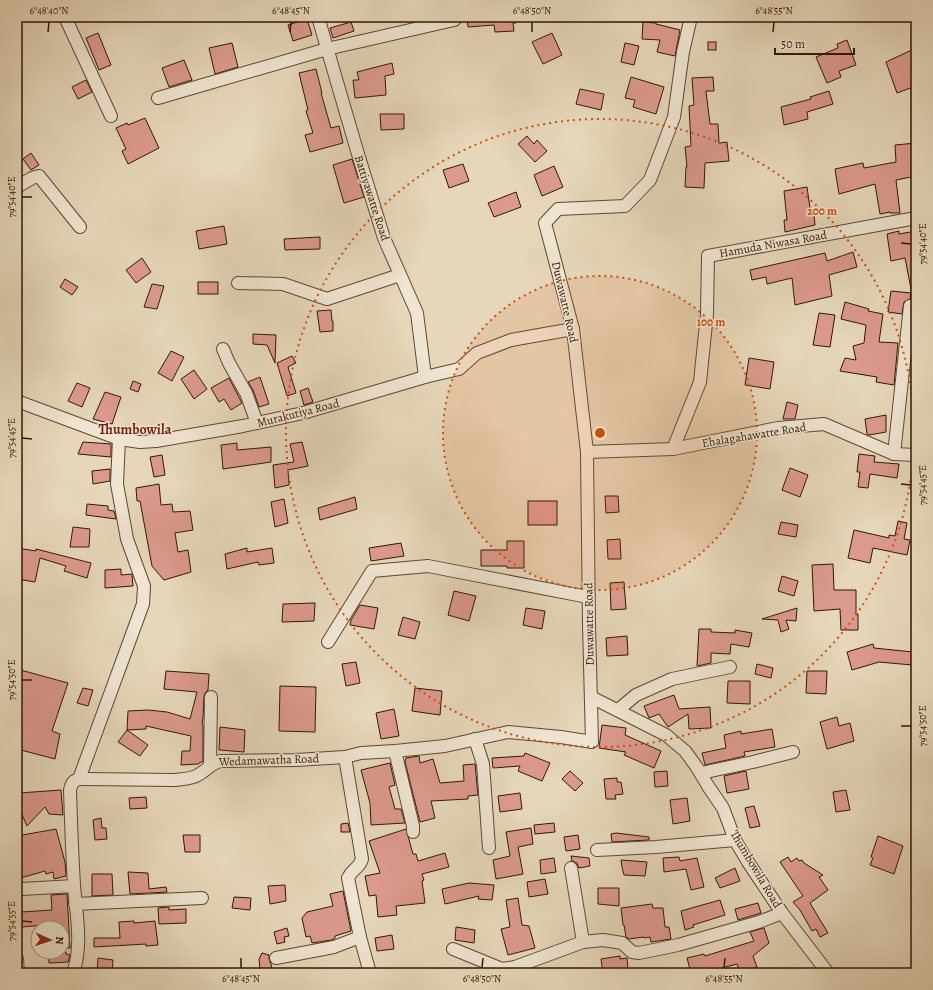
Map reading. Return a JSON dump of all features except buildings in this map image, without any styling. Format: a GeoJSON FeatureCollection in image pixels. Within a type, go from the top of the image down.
{"type":"FeatureCollection","features":[{"type":"Feature","properties":{"kind":"street"},"geometry":{"type":"LineString","coordinates":[[64,17],[111,116]]}},
{"type":"Feature","properties":{"kind":"street","name":"Battiyawatte Road"},"geometry":{"type":"LineString","coordinates":[[318,17],[384,238],[417,313],[425,377]]}},
{"type":"Feature","properties":{"kind":"street"},"geometry":{"type":"LineString","coordinates":[[158,98],[327,49],[455,18]]}},
{"type":"Feature","properties":{"kind":"street","name":"Duwawatte Road"},"geometry":{"type":"LineString","coordinates":[[591,697],[588,597],[587,452],[573,329],[545,223],[558,208],[625,206],[650,180],[674,116],[687,18]]}},
{"type":"Feature","properties":{"kind":"street"},"geometry":{"type":"LineString","coordinates":[[17,188],[32,178],[39,176],[80,227]]}},
{"type":"Feature","properties":{"kind":"street","name":"Hamuda Niwasa Road"},"geometry":{"type":"LineString","coordinates":[[673,448],[700,382],[707,314],[708,256],[916,218]]}},
{"type":"Feature","properties":{"kind":"street"},"geometry":{"type":"LineString","coordinates":[[238,283],[283,284],[327,299],[400,275]]}},
{"type":"Feature","properties":{"kind":"street"},"geometry":{"type":"LineString","coordinates":[[894,454],[910,306]]}},
{"type":"Feature","properties":{"kind":"street","name":"Murakutiya Road"},"geometry":{"type":"LineString","coordinates":[[17,401],[119,440],[140,442],[156,441],[302,414],[425,377],[459,369],[477,353],[511,340],[573,329]]}},
{"type":"Feature","properties":{"kind":"street"},"geometry":{"type":"LineString","coordinates":[[223,349],[246,393],[257,423]]}},
{"type":"Feature","properties":{"kind":"street","name":"Ehalagahawatte Road"},"geometry":{"type":"LineString","coordinates":[[587,452],[673,448],[778,428],[824,424],[894,454],[916,455]]}},
{"type":"Feature","properties":{"kind":"street"},"geometry":{"type":"LineString","coordinates":[[73,973],[76,965],[77,952],[70,790],[72,783],[79,779],[143,604],[144,586],[127,539],[116,484],[119,440]]}},
{"type":"Feature","properties":{"kind":"street"},"geometry":{"type":"LineString","coordinates":[[328,642],[372,571],[428,566],[588,597]]}},
{"type":"Feature","properties":{"kind":"street"},"geometry":{"type":"LineString","coordinates":[[618,710],[636,695],[672,679],[730,667]]}},
{"type":"Feature","properties":{"kind":"street"},"geometry":{"type":"LineString","coordinates":[[210,765],[212,697]]}},
{"type":"Feature","properties":{"kind":"street","name":"Wedamawatha Road"},"geometry":{"type":"LineString","coordinates":[[79,779],[175,780],[199,775],[213,763],[221,761],[296,760],[345,757],[361,753],[445,746],[508,732],[561,737],[592,742],[591,697]]}},
{"type":"Feature","properties":{"kind":"street","name":"Thumbowila Road"},"geometry":{"type":"LineString","coordinates":[[591,697],[666,735],[685,751],[723,808],[735,840],[782,913],[828,973]]}},
{"type":"Feature","properties":{"kind":"street"},"geometry":{"type":"LineString","coordinates":[[475,739],[483,764],[490,848]]}},
{"type":"Feature","properties":{"kind":"street"},"geometry":{"type":"LineString","coordinates":[[395,751],[413,832]]}},
{"type":"Feature","properties":{"kind":"street"},"geometry":{"type":"LineString","coordinates":[[701,773],[793,752]]}},
{"type":"Feature","properties":{"kind":"street"},"geometry":{"type":"LineString","coordinates":[[345,757],[362,858],[360,865],[350,873],[348,878],[360,938],[370,973]]}},
{"type":"Feature","properties":{"kind":"street"},"geometry":{"type":"LineString","coordinates":[[597,850],[656,847],[735,840]]}},
{"type":"Feature","properties":{"kind":"street"},"geometry":{"type":"LineString","coordinates":[[571,868],[583,942]]}},
{"type":"Feature","properties":{"kind":"street"},"geometry":{"type":"LineString","coordinates":[[22,889],[74,886]]}},
{"type":"Feature","properties":{"kind":"street"},"geometry":{"type":"LineString","coordinates":[[75,904],[202,898]]}},
{"type":"Feature","properties":{"kind":"street"},"geometry":{"type":"LineString","coordinates":[[453,949],[502,969],[515,967],[583,942],[603,940],[622,943],[632,952],[639,953],[678,946],[759,922],[782,913]]}},
{"type":"Feature","properties":{"kind":"street"},"geometry":{"type":"LineString","coordinates":[[276,958],[334,947],[360,938]]}},
{"type":"Feature","properties":{"kind":"street"},"geometry":{"type":"LineString","coordinates":[[17,959],[18,973]]}},
{"type":"Feature","properties":{"kind":"district","name":"Thumbowila"},"geometry":{"type":"Point","coordinates":[135,429]}}]}
